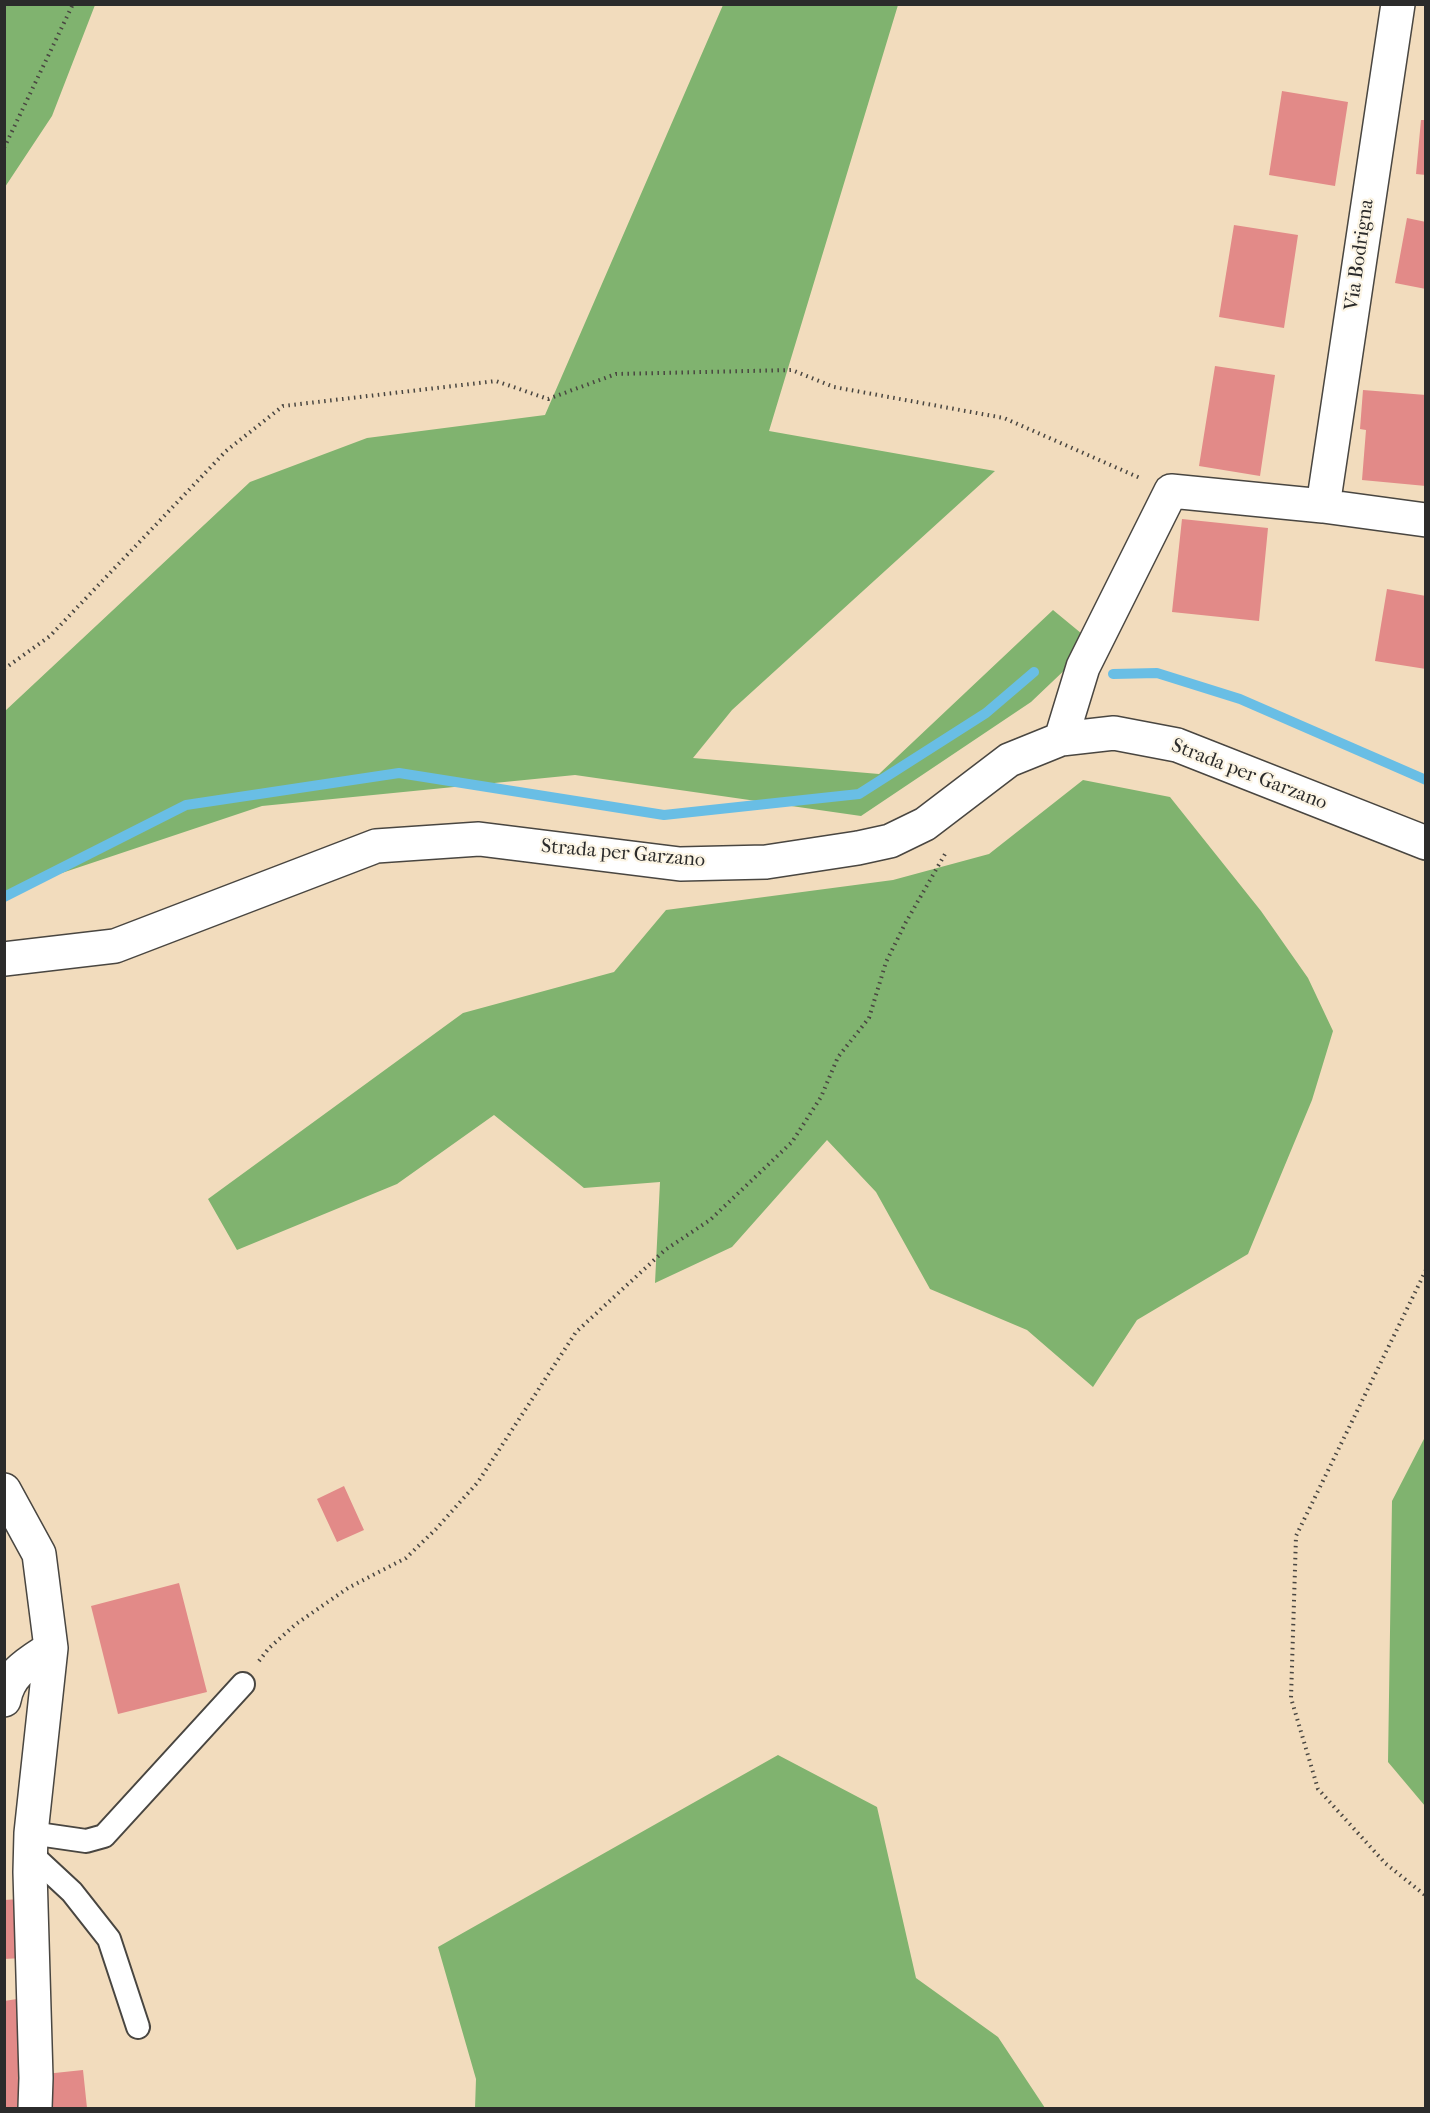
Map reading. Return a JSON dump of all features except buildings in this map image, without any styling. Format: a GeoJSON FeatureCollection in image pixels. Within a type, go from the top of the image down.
{"type":"FeatureCollection","features":[{"type":"Feature","properties":{"kind":"street","name":"Via Bodrigna"},"geometry":{"type":"LineString","coordinates":[[1323,506],[1398,4]]}},
{"type":"Feature","properties":{"kind":"street"},"geometry":{"type":"LineString","coordinates":[[1061,739],[1083,667],[1171,491],[1323,506],[1425,520]]}},
{"type":"Feature","properties":{"kind":"street","name":"Strada per Garzano"},"geometry":{"type":"LineString","coordinates":[[4,959],[115,946],[376,846],[479,839],[680,864],[766,862],[858,848],[890,841],[925,824],[1010,760],[1061,739],[1114,733],[1177,745],[1425,843]]}},
{"type":"Feature","properties":{"kind":"street"},"geometry":{"type":"LineString","coordinates":[[4,1490],[39,1554],[51,1648],[30,1843],[35,2109]]}},
{"type":"Feature","properties":{"kind":"street"},"geometry":{"type":"LineString","coordinates":[[4,1700],[19,1669],[51,1648]]}},
{"type":"Feature","properties":{"kind":"lane"},"geometry":{"type":"LineString","coordinates":[[30,1843],[86,1840],[104,1836],[243,1683]]}},
{"type":"Feature","properties":{"kind":"lane"},"geometry":{"type":"LineString","coordinates":[[30,1843],[109,1939],[138,2027]]}},
{"type":"Feature","properties":{"kind":"path"},"geometry":{"type":"LineString","coordinates":[[4,148],[73,4]]}},
{"type":"Feature","properties":{"kind":"path"},"geometry":{"type":"LineString","coordinates":[[4,669],[50,636],[226,451],[283,406],[496,381],[548,399],[616,374],[792,370],[834,387],[1004,418],[1171,491]]}},
{"type":"Feature","properties":{"kind":"path"},"geometry":{"type":"LineString","coordinates":[[243,1683],[269,1648],[296,1624],[348,1588],[406,1558],[436,1529],[478,1482],[576,1332],[636,1274],[665,1250],[710,1220],[792,1142],[821,1097],[838,1057],[869,1018],[886,962],[950,845]]}},
{"type":"Feature","properties":{"kind":"path"},"geometry":{"type":"LineString","coordinates":[[1425,1270],[1296,1536],[1291,1698],[1318,1790],[1385,1863],[1425,1896]]}},
{"type":"Feature","properties":{"kind":"green space"},"geometry":{"type":"Polygon","coordinates":[[[5,4],[95,5],[52,116],[5,187],[5,4]]]}},
{"type":"Feature","properties":{"kind":"green space"},"geometry":{"type":"Polygon","coordinates":[[[723,5],[898,5],[769,431],[995,471],[732,710],[693,758],[879,774],[1053,610],[1093,643],[1031,702],[861,816],[575,775],[262,806],[5,892],[5,711],[250,482],[367,438],[545,415],[723,5]]]}},
{"type":"Feature","properties":{"kind":"green space"},"geometry":{"type":"Polygon","coordinates":[[[1083,780],[1170,797],[1261,911],[1308,978],[1333,1031],[1312,1100],[1248,1254],[1137,1320],[1093,1387],[1027,1330],[930,1289],[876,1192],[827,1140],[732,1247],[655,1283],[660,1182],[584,1188],[494,1115],[397,1184],[237,1250],[208,1199],[463,1013],[614,972],[666,910],[893,880],[989,854],[1083,780]]]}},
{"type":"Feature","properties":{"kind":"green space"},"geometry":{"type":"Polygon","coordinates":[[[1425,1437],[1425,1806],[1388,1762],[1392,1501],[1425,1437]]]}},
{"type":"Feature","properties":{"kind":"green space"},"geometry":{"type":"Polygon","coordinates":[[[778,1755],[877,1807],[916,1978],[998,2037],[1045,2108],[475,2108],[476,2079],[438,1947],[778,1755]]]}},
{"type":"Feature","properties":{"kind":"waterway"},"geometry":{"type":"LineString","coordinates":[[4,897],[186,805],[399,773],[664,815],[859,794],[986,713],[1034,672]]}},
{"type":"Feature","properties":{"kind":"waterway"},"geometry":{"type":"LineString","coordinates":[[1113,674],[1157,673],[1240,699],[1426,780]]}}]}
